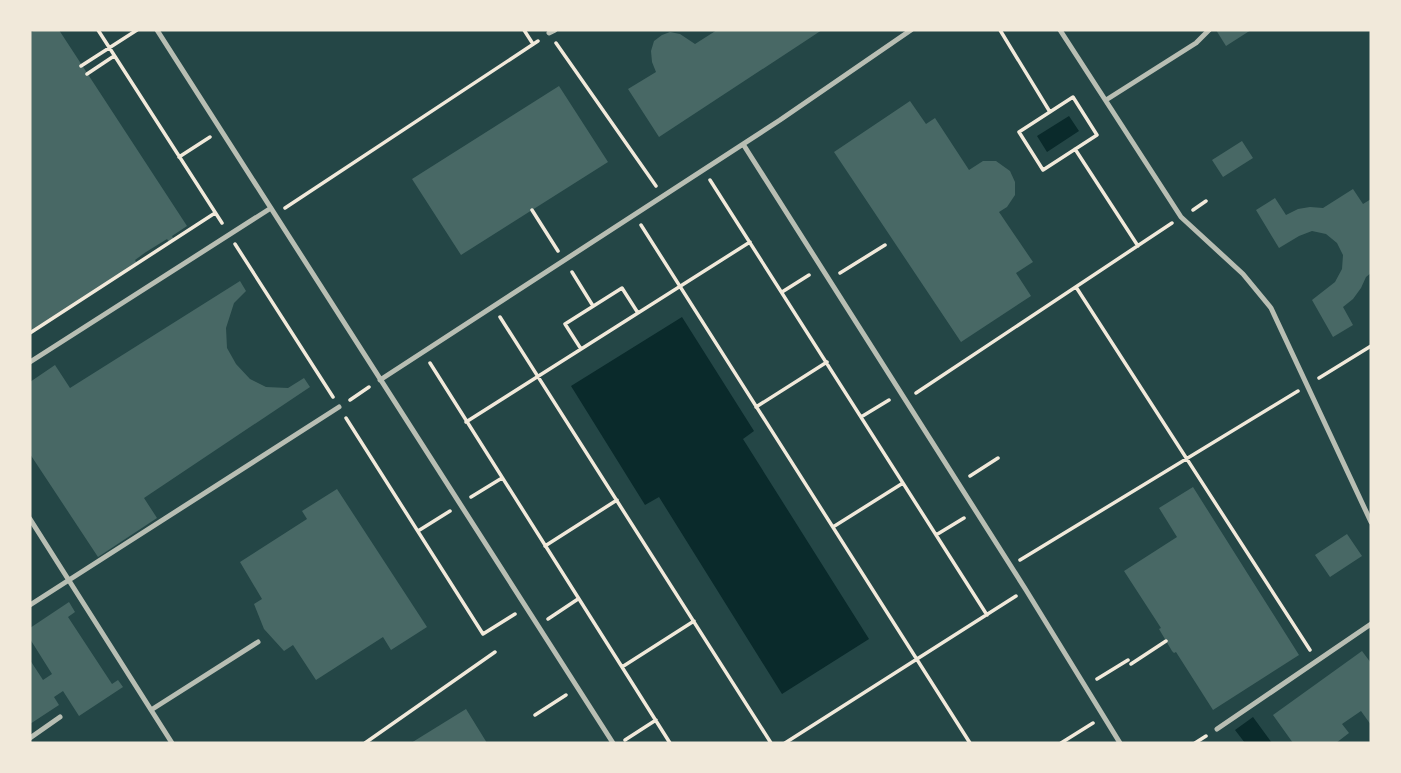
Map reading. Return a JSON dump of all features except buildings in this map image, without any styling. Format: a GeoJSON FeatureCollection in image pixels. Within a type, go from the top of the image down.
{"type":"FeatureCollection","features":[{"type":"Feature","properties":{"kind":"lane"},"geometry":{"type":"LineString","coordinates":[[157,30],[613,743]]}},
{"type":"Feature","properties":{"kind":"lane"},"geometry":{"type":"LineString","coordinates":[[380,380],[743,144],[911,30]]}},
{"type":"Feature","properties":{"kind":"lane"},"geometry":{"type":"LineString","coordinates":[[1060,30],[1181,217],[1243,274],[1271,309],[1371,522]]}},
{"type":"Feature","properties":{"kind":"lane"},"geometry":{"type":"LineString","coordinates":[[1106,100],[1196,43],[1209,30]]}},
{"type":"Feature","properties":{"kind":"lane"},"geometry":{"type":"LineString","coordinates":[[743,144],[1027,590],[1120,743]]}},
{"type":"Feature","properties":{"kind":"lane"},"geometry":{"type":"LineString","coordinates":[[30,362],[271,208]]}},
{"type":"Feature","properties":{"kind":"lane"},"geometry":{"type":"LineString","coordinates":[[30,606],[339,407]]}},
{"type":"Feature","properties":{"kind":"lane"},"geometry":{"type":"LineString","coordinates":[[30,519],[173,743]]}},
{"type":"Feature","properties":{"kind":"lane"},"geometry":{"type":"LineString","coordinates":[[1217,729],[1371,624]]}},
{"type":"Feature","properties":{"kind":"lane"},"geometry":{"type":"LineString","coordinates":[[151,710],[258,642]]}},
{"type":"Feature","properties":{"kind":"lane"},"geometry":{"type":"LineString","coordinates":[[30,738],[60,717]]}},
{"type":"Feature","properties":{"kind":"path"},"geometry":{"type":"LineString","coordinates":[[98,30],[483,634],[526,607]]}},
{"type":"Feature","properties":{"kind":"path"},"geometry":{"type":"LineString","coordinates":[[81,66],[137,30]]}},
{"type":"Feature","properties":{"kind":"path"},"geometry":{"type":"LineString","coordinates":[[524,30],[533,44]]}},
{"type":"Feature","properties":{"kind":"path"},"geometry":{"type":"LineString","coordinates":[[1000,30],[1050,112]]}},
{"type":"Feature","properties":{"kind":"path"},"geometry":{"type":"LineString","coordinates":[[275,215],[552,32],[663,196]]}},
{"type":"Feature","properties":{"kind":"path"},"geometry":{"type":"LineString","coordinates":[[87,74],[115,56]]}},
{"type":"Feature","properties":{"kind":"path"},"geometry":{"type":"LineString","coordinates":[[1073,97],[1097,135],[1043,170],[1018,132],[1050,112],[1073,97]]}},
{"type":"Feature","properties":{"kind":"path"},"geometry":{"type":"LineString","coordinates":[[179,157],[221,130]]}},
{"type":"Feature","properties":{"kind":"path"},"geometry":{"type":"LineString","coordinates":[[1075,149],[1138,246]]}},
{"type":"Feature","properties":{"kind":"path"},"geometry":{"type":"LineString","coordinates":[[704,169],[987,615]]}},
{"type":"Feature","properties":{"kind":"path"},"geometry":{"type":"LineString","coordinates":[[906,400],[1206,201]]}},
{"type":"Feature","properties":{"kind":"path"},"geometry":{"type":"LineString","coordinates":[[30,333],[171,239],[215,213]]}},
{"type":"Feature","properties":{"kind":"path"},"geometry":{"type":"LineString","coordinates":[[634,215],[970,743]]}},
{"type":"Feature","properties":{"kind":"path"},"geometry":{"type":"LineString","coordinates":[[466,422],[750,243]]}},
{"type":"Feature","properties":{"kind":"path"},"geometry":{"type":"LineString","coordinates":[[830,280],[885,245]]}},
{"type":"Feature","properties":{"kind":"path"},"geometry":{"type":"LineString","coordinates":[[782,292],[821,267]]}},
{"type":"Feature","properties":{"kind":"path"},"geometry":{"type":"LineString","coordinates":[[1076,287],[1317,661]]}},
{"type":"Feature","properties":{"kind":"path"},"geometry":{"type":"LineString","coordinates":[[581,349],[565,324],[612,294],[622,288],[638,313]]}},
{"type":"Feature","properties":{"kind":"path"},"geometry":{"type":"LineString","coordinates":[[494,306],[771,743]]}},
{"type":"Feature","properties":{"kind":"path"},"geometry":{"type":"LineString","coordinates":[[1011,565],[1371,346]]}},
{"type":"Feature","properties":{"kind":"path"},"geometry":{"type":"LineString","coordinates":[[423,352],[670,743]]}},
{"type":"Feature","properties":{"kind":"path"},"geometry":{"type":"LineString","coordinates":[[756,407],[827,362]]}},
{"type":"Feature","properties":{"kind":"path"},"geometry":{"type":"LineString","coordinates":[[339,407],[380,380]]}},
{"type":"Feature","properties":{"kind":"path"},"geometry":{"type":"LineString","coordinates":[[861,417],[901,393]]}},
{"type":"Feature","properties":{"kind":"path"},"geometry":{"type":"LineString","coordinates":[[959,483],[998,458]]}},
{"type":"Feature","properties":{"kind":"path"},"geometry":{"type":"LineString","coordinates":[[833,527],[903,482]]}},
{"type":"Feature","properties":{"kind":"path"},"geometry":{"type":"LineString","coordinates":[[545,546],[617,500]]}},
{"type":"Feature","properties":{"kind":"path"},"geometry":{"type":"LineString","coordinates":[[936,535],[976,510]]}},
{"type":"Feature","properties":{"kind":"path"},"geometry":{"type":"LineString","coordinates":[[785,743],[1027,590]]}},
{"type":"Feature","properties":{"kind":"path"},"geometry":{"type":"LineString","coordinates":[[538,625],[578,599]]}},
{"type":"Feature","properties":{"kind":"path"},"geometry":{"type":"LineString","coordinates":[[622,667],[694,621]]}},
{"type":"Feature","properties":{"kind":"path"},"geometry":{"type":"LineString","coordinates":[[1085,686],[1166,641]]}},
{"type":"Feature","properties":{"kind":"path"},"geometry":{"type":"LineString","coordinates":[[365,743],[495,652]]}},
{"type":"Feature","properties":{"kind":"path"},"geometry":{"type":"LineString","coordinates":[[535,715],[578,688]]}},
{"type":"Feature","properties":{"kind":"path"},"geometry":{"type":"LineString","coordinates":[[1061,743],[1104,716]]}},
{"type":"Feature","properties":{"kind":"path"},"geometry":{"type":"LineString","coordinates":[[620,743],[656,720]]}},
{"type":"Feature","properties":{"kind":"shaded area"},"geometry":{"type":"Polygon","coordinates":[[[30,30],[1371,30],[1371,743],[30,743],[30,30]]]}},
{"type":"Feature","properties":{"kind":"shaded area"},"geometry":{"type":"Polygon","coordinates":[[[1069,116],[1079,131],[1047,152],[1037,136],[1069,116]]]}},
{"type":"Feature","properties":{"kind":"shaded area"},"geometry":{"type":"Polygon","coordinates":[[[682,317],[754,431],[743,439],[869,639],[782,694],[659,497],[645,505],[571,386],[682,317]]]}},
{"type":"Feature","properties":{"kind":"shaded area"},"geometry":{"type":"Polygon","coordinates":[[[1253,717],[1272,743],[1245,743],[1235,730],[1253,717]]]}}]}
